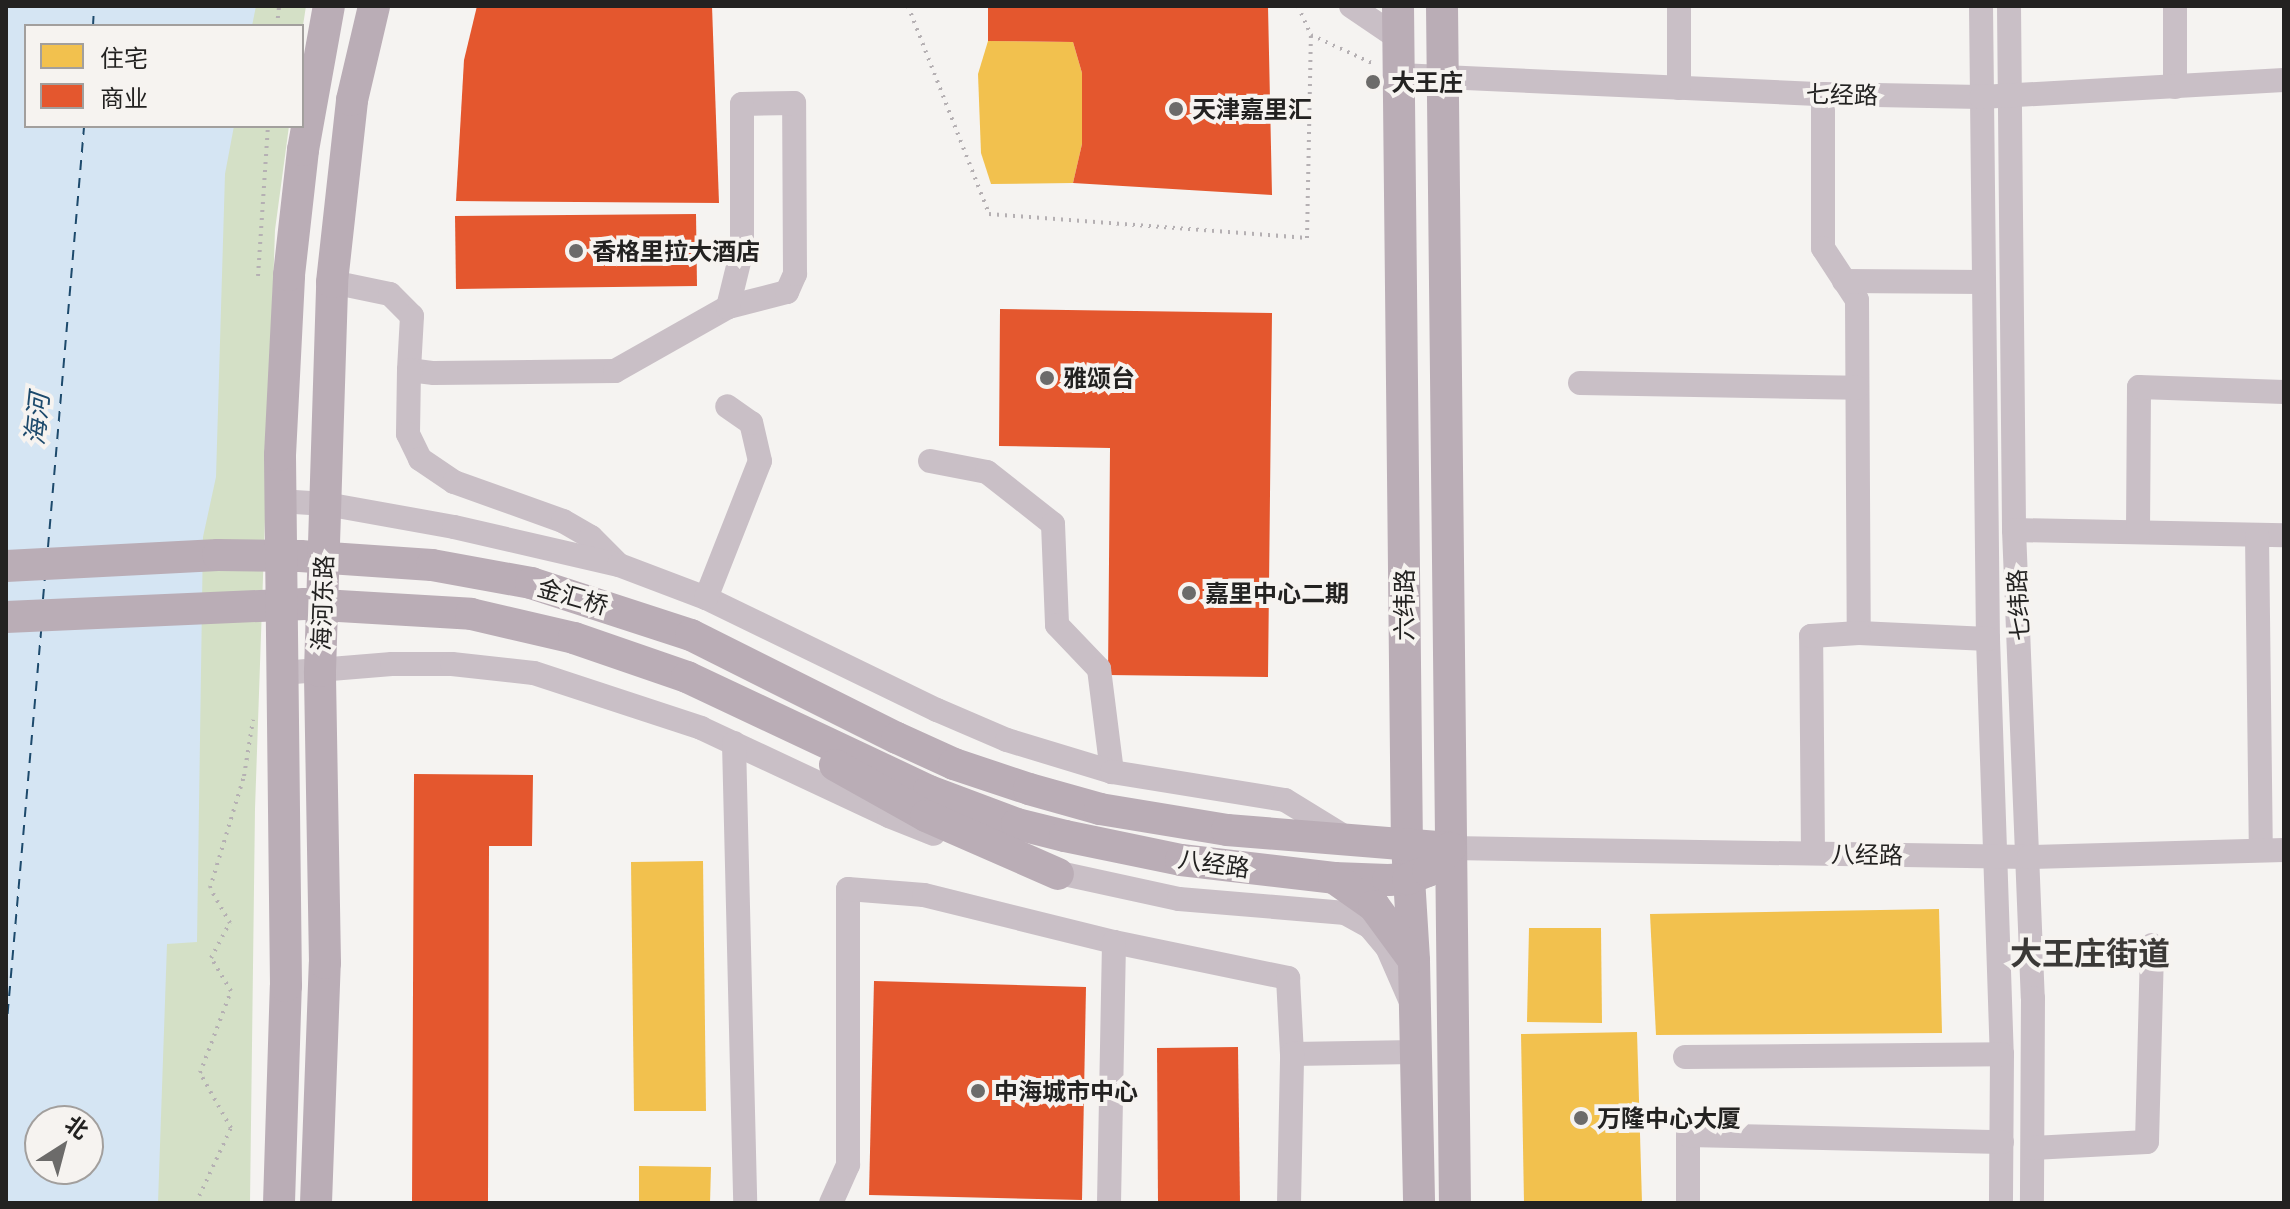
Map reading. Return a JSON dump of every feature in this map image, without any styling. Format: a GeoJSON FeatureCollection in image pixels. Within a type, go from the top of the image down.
{"type":"FeatureCollection","features":[{"type":"Feature","properties":{"kind":"main road","name":"海河东路"},"geometry":{"type":"LineString","coordinates":[[279,1203],[286,986],[279,501],[289,275],[303,150],[329,6]]}},
{"type":"Feature","properties":{"kind":"main road","name":"海河东路"},"geometry":{"type":"LineString","coordinates":[[316,1203],[325,963],[320,671],[332,282],[352,100],[374,6]]}},
{"type":"Feature","properties":{"kind":"main road","name":"六纬路"},"geometry":{"type":"LineString","coordinates":[[1398,6],[1407,845],[1414,961],[1419,1203]]}},
{"type":"Feature","properties":{"kind":"main road","name":"六纬路"},"geometry":{"type":"LineString","coordinates":[[1442,6],[1455,1203]]}},
{"type":"Feature","properties":{"kind":"main road","name":"金汇桥"},"geometry":{"type":"LineString","coordinates":[[6,566],[218,555],[300,556],[432,565],[531,583],[691,635],[954,764],[1100,809]]}},
{"type":"Feature","properties":{"kind":"main road","name":"金汇桥"},"geometry":{"type":"LineString","coordinates":[[6,617],[305,604],[471,614],[574,638],[687,677],[929,791],[1014,837]]}},
{"type":"Feature","properties":{"kind":"main road","name":"八经路"},"geometry":{"type":"LineString","coordinates":[[1100,809],[1227,830],[1450,848]]}},
{"type":"Feature","properties":{"kind":"main road","name":"八经路"},"geometry":{"type":"LineString","coordinates":[[1014,837],[1334,878],[1408,879]]}},
{"type":"Feature","properties":{"kind":"main road"},"geometry":{"type":"LineString","coordinates":[[1014,837],[1058,874]]}},
{"type":"Feature","properties":{"kind":"main road"},"geometry":{"type":"LineString","coordinates":[[1408,879],[1428,871],[1450,848]]}},
{"type":"Feature","properties":{"kind":"main road"},"geometry":{"type":"LineString","coordinates":[[1334,878],[1374,906],[1414,961]]}},
{"type":"Feature","properties":{"kind":"street"},"geometry":{"type":"LineString","coordinates":[[1351,6],[1398,38]]}},
{"type":"Feature","properties":{"kind":"street"},"geometry":{"type":"LineString","coordinates":[[1679,6],[1679,88]]}},
{"type":"Feature","properties":{"kind":"street","name":"七纬路"},"geometry":{"type":"LineString","coordinates":[[1981,6],[1988,639],[2002,1054],[2001,1203]]}},
{"type":"Feature","properties":{"kind":"street","name":"七纬路"},"geometry":{"type":"LineString","coordinates":[[2009,6],[2014,530],[2029,857],[2032,1203]]}},
{"type":"Feature","properties":{"kind":"street"},"geometry":{"type":"LineString","coordinates":[[2175,6],[2175,87]]}},
{"type":"Feature","properties":{"kind":"street","name":"七经路"},"geometry":{"type":"LineString","coordinates":[[1399,75],[1823,94],[1981,97],[2284,80]]}},
{"type":"Feature","properties":{"kind":"street"},"geometry":{"type":"LineString","coordinates":[[1823,94],[1823,248],[1857,300],[1859,633]]}},
{"type":"Feature","properties":{"kind":"street"},"geometry":{"type":"LineString","coordinates":[[409,370],[615,371],[728,307],[787,292],[795,274],[794,103],[742,104],[742,250],[728,307]]}},
{"type":"Feature","properties":{"kind":"street"},"geometry":{"type":"LineString","coordinates":[[1844,281],[1983,282]]}},
{"type":"Feature","properties":{"kind":"street"},"geometry":{"type":"LineString","coordinates":[[332,282],[390,294],[412,316],[408,434],[420,459],[454,482],[563,521],[591,537],[619,565]]}},
{"type":"Feature","properties":{"kind":"street"},"geometry":{"type":"LineString","coordinates":[[1580,383],[1857,388]]}},
{"type":"Feature","properties":{"kind":"street"},"geometry":{"type":"LineString","coordinates":[[2138,531],[2139,387],[2284,392]]}},
{"type":"Feature","properties":{"kind":"street"},"geometry":{"type":"LineString","coordinates":[[706,598],[760,461],[751,423],[727,406]]}},
{"type":"Feature","properties":{"kind":"street"},"geometry":{"type":"LineString","coordinates":[[930,461],[987,472],[1053,524],[1057,625],[1099,669],[1112,772]]}},
{"type":"Feature","properties":{"kind":"street"},"geometry":{"type":"LineString","coordinates":[[279,501],[326,504],[484,533],[619,565],[706,598],[937,710],[1007,740],[1112,772],[1285,800],[1352,841]]}},
{"type":"Feature","properties":{"kind":"street"},"geometry":{"type":"LineString","coordinates":[[2014,530],[2284,535]]}},
{"type":"Feature","properties":{"kind":"street"},"geometry":{"type":"LineString","coordinates":[[2257,535],[2273,850]]}},
{"type":"Feature","properties":{"kind":"street"},"geometry":{"type":"LineString","coordinates":[[1813,853],[1811,636],[1859,633],[1988,639]]}},
{"type":"Feature","properties":{"kind":"street"},"geometry":{"type":"LineString","coordinates":[[282,673],[407,664],[452,664],[534,673],[701,728],[889,816],[989,856],[1179,899],[1345,913],[1370,927],[1387,947],[1415,1012]]}},
{"type":"Feature","properties":{"kind":"street"},"geometry":{"type":"LineString","coordinates":[[734,743],[745,1203]]}},
{"type":"Feature","properties":{"kind":"street","name":"八经路"},"geometry":{"type":"LineString","coordinates":[[1450,848],[2029,857],[2273,850]]}},
{"type":"Feature","properties":{"kind":"street"},"geometry":{"type":"LineString","coordinates":[[831,1203],[848,1165],[848,889],[924,895],[1114,942],[1288,978],[1292,1054],[1289,1203]]}},
{"type":"Feature","properties":{"kind":"street"},"geometry":{"type":"LineString","coordinates":[[1109,1203],[1114,942]]}},
{"type":"Feature","properties":{"kind":"street"},"geometry":{"type":"LineString","coordinates":[[2033,1148],[2147,1142],[2152,945]]}},
{"type":"Feature","properties":{"kind":"street"},"geometry":{"type":"LineString","coordinates":[[1292,1054],[1415,1052]]}},
{"type":"Feature","properties":{"kind":"street"},"geometry":{"type":"LineString","coordinates":[[1685,1057],[2002,1054]]}},
{"type":"Feature","properties":{"kind":"street"},"geometry":{"type":"LineString","coordinates":[[1688,1203],[1688,1135],[2002,1142]]}},
{"type":"Feature","properties":{"kind":"path"},"geometry":{"type":"LineString","coordinates":[[908,6],[989,214],[1307,238],[1311,35],[1298,6]]}},
{"type":"Feature","properties":{"kind":"path"},"geometry":{"type":"LineString","coordinates":[[1311,35],[1399,75]]}},
{"type":"Feature","properties":{"kind":"path"},"geometry":{"type":"LineString","coordinates":[[258,289],[259,212],[268,128]]}},
{"type":"Feature","properties":{"kind":"path"},"geometry":{"type":"LineString","coordinates":[[196,1203],[231,1128],[200,1073],[231,991],[211,958],[230,923],[210,888],[244,776],[256,708]]}},
{"type":"Feature","properties":{"kind":"green space"},"geometry":{"type":"Polygon","coordinates":[[[6,6],[306,6],[303,24],[24,24],[24,128],[289,128],[275,230],[255,809],[250,1203],[6,1203],[6,6]]]}},
{"type":"Feature","properties":{"kind":"water","name":"海河"},"geometry":{"type":"Polygon","coordinates":[[[6,6],[256,6],[252,24],[24,24],[24,128],[234,128],[225,174],[216,477],[203,537],[197,942],[167,944],[158,1203],[6,1203],[6,6]]]}},
{"type":"Feature","properties":{"kind":"building: 住宅"},"geometry":{"type":"Polygon","coordinates":[[[988,41],[1073,42],[1082,73],[1082,144],[1073,183],[991,184],[981,153],[978,74],[988,41]]]}},
{"type":"Feature","properties":{"kind":"building: 住宅"},"geometry":{"type":"Polygon","coordinates":[[[703,861],[706,1111],[634,1111],[631,862],[703,861]]]}},
{"type":"Feature","properties":{"kind":"building: 住宅"},"geometry":{"type":"Polygon","coordinates":[[[1939,909],[1942,1033],[1656,1035],[1650,914],[1939,909]]]}},
{"type":"Feature","properties":{"kind":"building: 住宅"},"geometry":{"type":"Polygon","coordinates":[[[1529,928],[1601,928],[1602,1023],[1527,1022],[1529,928]]]}},
{"type":"Feature","properties":{"kind":"building: 住宅","name":"万隆中心大厦"},"geometry":{"type":"Polygon","coordinates":[[[1637,1032],[1642,1203],[1524,1203],[1521,1034],[1637,1032]]]}},
{"type":"Feature","properties":{"kind":"building: 住宅"},"geometry":{"type":"Polygon","coordinates":[[[639,1166],[711,1167],[710,1203],[639,1203],[639,1166]]]}},
{"type":"Feature","properties":{"kind":"building: 商业"},"geometry":{"type":"Polygon","coordinates":[[[477,6],[712,6],[719,203],[456,201],[464,60],[477,6]]]}},
{"type":"Feature","properties":{"kind":"building: 商业","name":"天津嘉里汇"},"geometry":{"type":"Polygon","coordinates":[[[988,6],[1268,6],[1272,195],[1073,183],[1082,144],[1082,73],[1073,42],[988,41],[988,6]]]}},
{"type":"Feature","properties":{"kind":"building: 商业","name":"香格里拉大酒店"},"geometry":{"type":"Polygon","coordinates":[[[696,214],[697,286],[456,289],[455,216],[696,214]]]}},
{"type":"Feature","properties":{"kind":"building: 商业"},"geometry":{"type":"Polygon","coordinates":[[[1000,309],[1272,313],[1268,677],[1108,675],[1110,448],[999,446],[1000,309]]]}},
{"type":"Feature","properties":{"kind":"building: 商业"},"geometry":{"type":"Polygon","coordinates":[[[414,774],[533,775],[532,846],[489,846],[488,1203],[412,1203],[414,774]]]}},
{"type":"Feature","properties":{"kind":"building: 商业","name":"中海城市中心"},"geometry":{"type":"Polygon","coordinates":[[[874,981],[1086,987],[1082,1200],[869,1195],[874,981]]]}},
{"type":"Feature","properties":{"kind":"building: 商业"},"geometry":{"type":"Polygon","coordinates":[[[1238,1047],[1240,1203],[1158,1203],[1157,1048],[1238,1047]]]}},
{"type":"Feature","properties":{"kind":"ferry route"},"geometry":{"type":"LineString","coordinates":[[93,24],[94,6]]}},
{"type":"Feature","properties":{"kind":"ferry route"},"geometry":{"type":"LineString","coordinates":[[48,547],[84,128]]}},
{"type":"Feature","properties":{"kind":"ferry route"},"geometry":{"type":"LineString","coordinates":[[43,599],[45,578]]}},
{"type":"Feature","properties":{"kind":"ferry route"},"geometry":{"type":"LineString","coordinates":[[6,1032],[41,629]]}},
{"type":"Feature","properties":{"kind":"place","name":"大王庄"},"geometry":{"type":"Point","coordinates":[1373,82]}},
{"type":"Feature","properties":{"kind":"place","name":"天津嘉里汇"},"geometry":{"type":"Point","coordinates":[1176,109]}},
{"type":"Feature","properties":{"kind":"place","name":"香格里拉大酒店"},"geometry":{"type":"Point","coordinates":[576,251]}},
{"type":"Feature","properties":{"kind":"place","name":"雅颂台"},"geometry":{"type":"Point","coordinates":[1047,378]}},
{"type":"Feature","properties":{"kind":"place","name":"嘉里中心二期"},"geometry":{"type":"Point","coordinates":[1189,593]}},
{"type":"Feature","properties":{"kind":"place","name":"中海城市中心"},"geometry":{"type":"Point","coordinates":[978,1091]}},
{"type":"Feature","properties":{"kind":"place","name":"万隆中心大厦"},"geometry":{"type":"Point","coordinates":[1581,1118]}},
{"type":"Feature","properties":{"kind":"district","name":"大王庄街道"},"geometry":{"type":"Point","coordinates":[2090,952]}}]}
